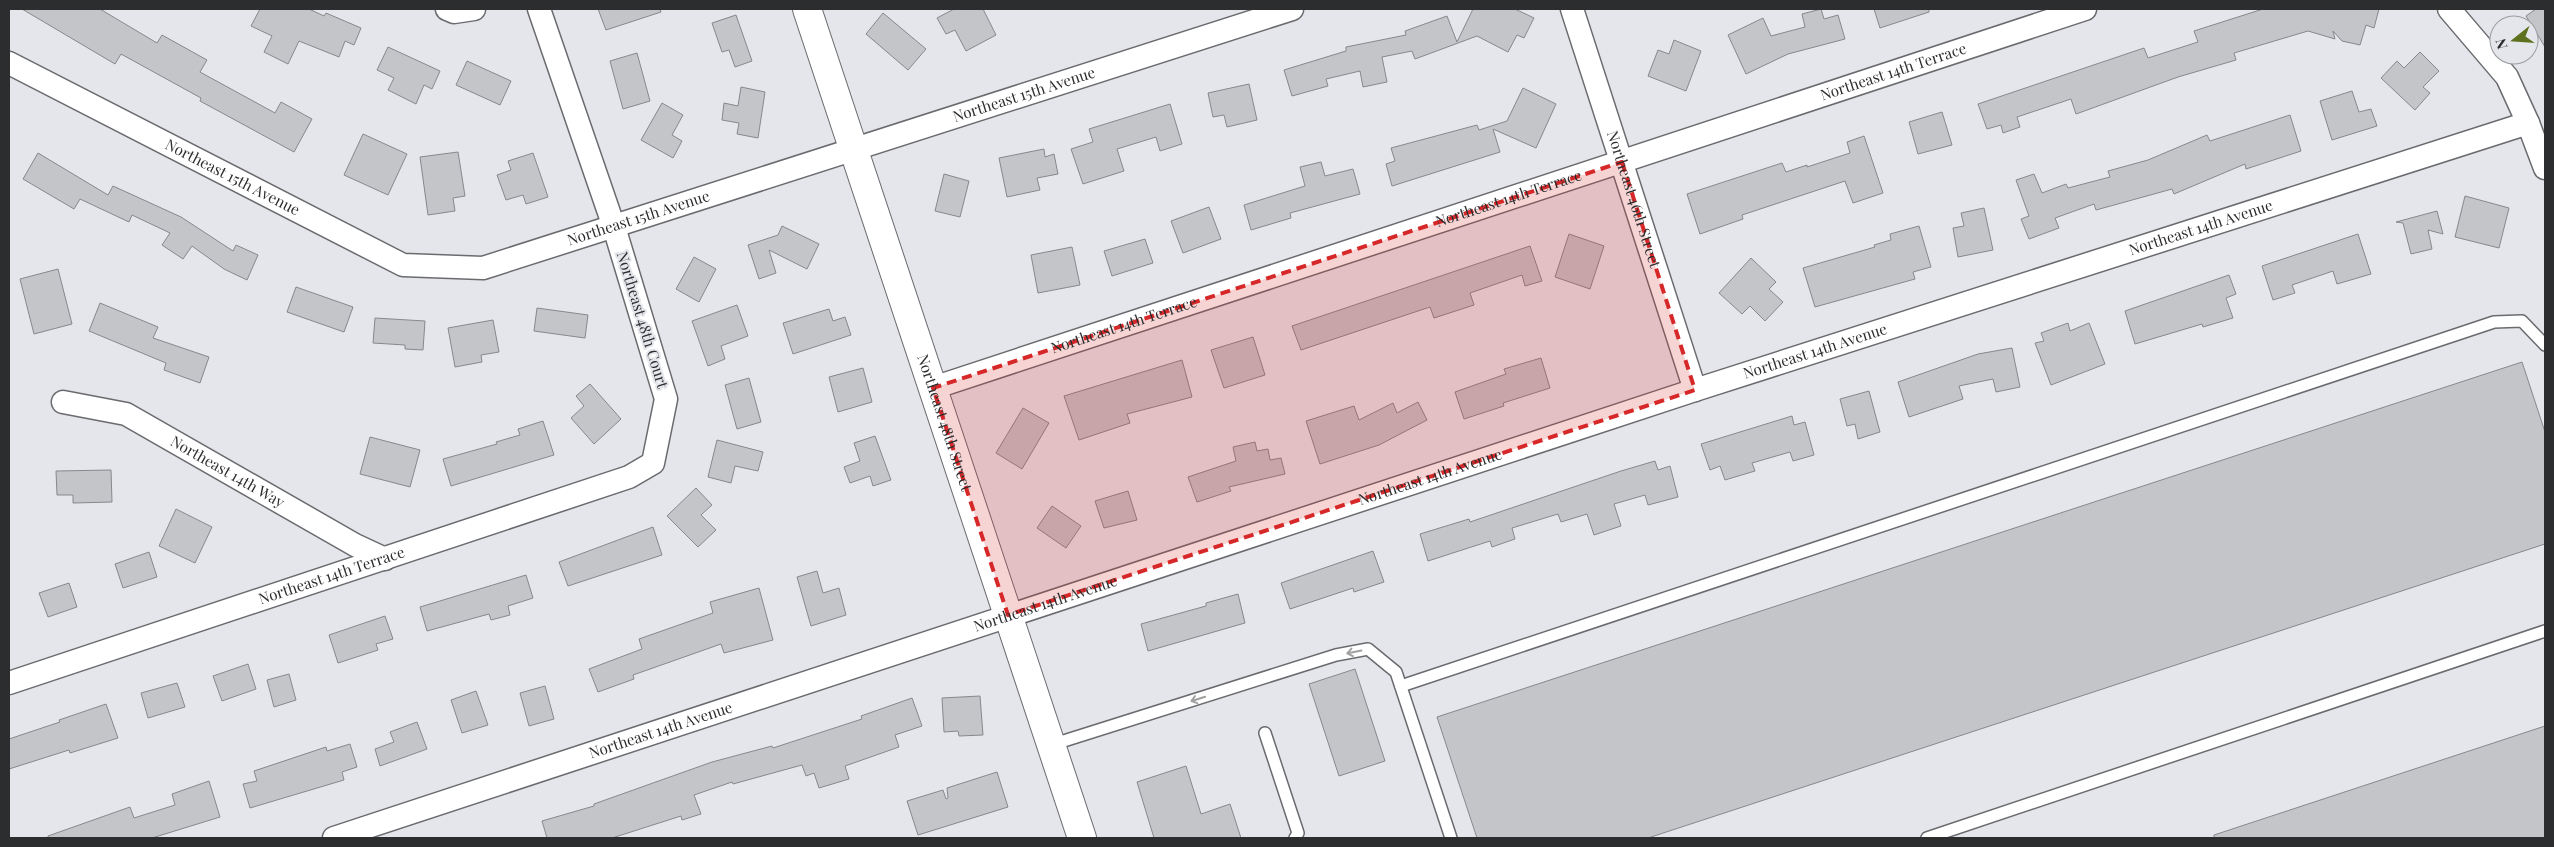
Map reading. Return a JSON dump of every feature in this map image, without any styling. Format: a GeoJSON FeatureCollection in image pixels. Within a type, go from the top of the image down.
{"type":"FeatureCollection","features":[{"type":"Feature","properties":{"kind":"street"},"geometry":{"type":"LineString","coordinates":[[447,9],[454,12],[474,9]]}},
{"type":"Feature","properties":{"kind":"street","name":"Northeast 48th Court"},"geometry":{"type":"LineString","coordinates":[[539,9],[614,227],[666,399],[653,463]]}},
{"type":"Feature","properties":{"kind":"street","name":"Northeast 48th Street"},"geometry":{"type":"LineString","coordinates":[[807,9],[1082,838]]}},
{"type":"Feature","properties":{"kind":"street","name":"Northeast 15th Avenue"},"geometry":{"type":"LineString","coordinates":[[9,63],[403,265],[483,268],[1292,9]]}},
{"type":"Feature","properties":{"kind":"street","name":"Northeast 46th Street"},"geometry":{"type":"LineString","coordinates":[[1572,9],[1695,390]]}},
{"type":"Feature","properties":{"kind":"street","name":"Northeast 14th Terrace"},"geometry":{"type":"LineString","coordinates":[[933,388],[2085,9]]}},
{"type":"Feature","properties":{"kind":"street"},"geometry":{"type":"LineString","coordinates":[[2449,9],[2507,77],[2528,123],[2545,168]]}},
{"type":"Feature","properties":{"kind":"street","name":"Northeast 14th Avenue"},"geometry":{"type":"LineString","coordinates":[[334,838],[1695,390],[2528,123]]}},
{"type":"Feature","properties":{"kind":"street","name":"Northeast 14th Way"},"geometry":{"type":"LineString","coordinates":[[64,402],[126,414],[355,544],[385,559]]}},
{"type":"Feature","properties":{"kind":"street","name":"Northeast 14th Terrace"},"geometry":{"type":"LineString","coordinates":[[9,683],[629,477],[653,463]]}},
{"type":"Feature","properties":{"kind":"lane"},"geometry":{"type":"LineString","coordinates":[[1401,686],[2494,322],[2522,321],[2545,346]]}},
{"type":"Feature","properties":{"kind":"lane"},"geometry":{"type":"LineString","coordinates":[[1927,838],[2545,631]]}},
{"type":"Feature","properties":{"kind":"lane"},"geometry":{"type":"LineString","coordinates":[[1051,746],[1336,655],[1368,649],[1396,672],[1450,838]]}},
{"type":"Feature","properties":{"kind":"lane"},"geometry":{"type":"LineString","coordinates":[[1265,732],[1298,833],[1295,838]]}},
{"type":"Feature","properties":{"kind":"highlighted area"},"geometry":{"type":"Polygon","coordinates":[[[1622,162],[1695,390],[1008,615],[933,388],[1622,162]]]}},
{"type":"Feature","properties":{"kind":"building"},"geometry":{"type":"Polygon","coordinates":[[[22,9],[100,9],[157,43],[162,35],[207,60],[200,72],[275,113],[281,102],[312,119],[294,152],[200,101],[201,98],[121,54],[115,64],[22,9]]]}},
{"type":"Feature","properties":{"kind":"building"},"geometry":{"type":"Polygon","coordinates":[[[260,9],[309,9],[324,16],[326,13],[361,28],[354,45],[345,41],[339,57],[299,41],[288,64],[264,52],[272,36],[251,26],[260,9]]]}},
{"type":"Feature","properties":{"kind":"building"},"geometry":{"type":"Polygon","coordinates":[[[598,9],[660,9],[661,12],[606,30],[598,9]]]}},
{"type":"Feature","properties":{"kind":"building"},"geometry":{"type":"Polygon","coordinates":[[[954,9],[983,9],[996,35],[966,51],[955,30],[946,34],[937,18],[954,9]]]}},
{"type":"Feature","properties":{"kind":"building"},"geometry":{"type":"Polygon","coordinates":[[[1473,9],[1515,9],[1534,18],[1524,38],[1517,35],[1508,52],[1477,36],[1415,59],[1412,51],[1382,57],[1387,82],[1363,87],[1360,71],[1326,79],[1328,86],[1292,96],[1284,70],[1346,51],[1346,47],[1406,35],[1405,31],[1447,16],[1457,42],[1473,9]]]}},
{"type":"Feature","properties":{"kind":"building"},"geometry":{"type":"Polygon","coordinates":[[[1821,9],[1824,19],[1838,15],[1845,39],[1788,54],[1746,74],[1728,35],[1763,18],[1771,36],[1805,27],[1802,14],[1821,9]]]}},
{"type":"Feature","properties":{"kind":"building"},"geometry":{"type":"Polygon","coordinates":[[[1874,9],[1929,9],[1929,12],[1880,28],[1874,9]]]}},
{"type":"Feature","properties":{"kind":"building"},"geometry":{"type":"Polygon","coordinates":[[[2263,9],[2379,9],[2374,28],[2366,25],[2360,45],[2342,41],[2333,31],[2335,39],[2308,31],[2234,53],[2236,60],[2178,77],[2076,114],[2071,99],[2017,117],[2020,127],[2003,133],[2001,125],[1987,129],[1978,104],[2144,48],[2148,58],[2198,42],[2194,31],[2263,9]]]}},
{"type":"Feature","properties":{"kind":"building"},"geometry":{"type":"Polygon","coordinates":[[[2536,9],[2545,9],[2545,47],[2539,37],[2539,15],[2527,15],[2536,9]]]}},
{"type":"Feature","properties":{"kind":"building"},"geometry":{"type":"Polygon","coordinates":[[[883,13],[926,49],[908,70],[866,34],[883,13]]]}},
{"type":"Feature","properties":{"kind":"building"},"geometry":{"type":"Polygon","coordinates":[[[736,15],[752,61],[735,67],[729,50],[722,52],[712,23],[736,15]]]}},
{"type":"Feature","properties":{"kind":"building"},"geometry":{"type":"Polygon","coordinates":[[[1674,40],[1701,51],[1686,91],[1648,76],[1658,50],[1669,54],[1674,40]]]}},
{"type":"Feature","properties":{"kind":"building"},"geometry":{"type":"Polygon","coordinates":[[[388,47],[440,71],[432,89],[424,85],[416,104],[388,90],[394,78],[377,70],[388,47]]]}},
{"type":"Feature","properties":{"kind":"building"},"geometry":{"type":"Polygon","coordinates":[[[2420,52],[2439,71],[2423,87],[2430,93],[2415,110],[2381,78],[2397,61],[2404,68],[2420,52]]]}},
{"type":"Feature","properties":{"kind":"building"},"geometry":{"type":"Polygon","coordinates":[[[637,53],[650,101],[623,109],[610,61],[637,53]]]}},
{"type":"Feature","properties":{"kind":"building"},"geometry":{"type":"Polygon","coordinates":[[[467,61],[511,81],[500,105],[456,85],[467,61]]]}},
{"type":"Feature","properties":{"kind":"building"},"geometry":{"type":"Polygon","coordinates":[[[1249,84],[1257,120],[1227,127],[1224,115],[1213,117],[1208,93],[1249,84]]]}},
{"type":"Feature","properties":{"kind":"building"},"geometry":{"type":"Polygon","coordinates":[[[741,87],[765,92],[758,138],[737,134],[739,123],[722,120],[724,103],[738,106],[741,87]]]}},
{"type":"Feature","properties":{"kind":"building"},"geometry":{"type":"Polygon","coordinates":[[[1523,88],[1556,104],[1536,148],[1493,129],[1500,152],[1392,186],[1386,164],[1395,161],[1391,148],[1477,125],[1479,130],[1507,121],[1523,88]]]}},
{"type":"Feature","properties":{"kind":"building"},"geometry":{"type":"Polygon","coordinates":[[[2352,91],[2359,112],[2371,109],[2377,126],[2332,140],[2320,101],[2352,91]]]}},
{"type":"Feature","properties":{"kind":"building"},"geometry":{"type":"Polygon","coordinates":[[[662,103],[683,115],[672,135],[682,141],[673,158],[641,140],[662,103]]]}},
{"type":"Feature","properties":{"kind":"building"},"geometry":{"type":"Polygon","coordinates":[[[1170,104],[1182,144],[1160,151],[1156,137],[1117,149],[1124,171],[1083,184],[1071,149],[1093,142],[1089,129],[1170,104]]]}},
{"type":"Feature","properties":{"kind":"building"},"geometry":{"type":"Polygon","coordinates":[[[1942,112],[1952,145],[1918,154],[1909,122],[1942,112]]]}},
{"type":"Feature","properties":{"kind":"building"},"geometry":{"type":"Polygon","coordinates":[[[2290,115],[2301,151],[2246,169],[2245,164],[2174,194],[2172,189],[2096,210],[2094,204],[2055,218],[2059,228],[2029,239],[2021,219],[2029,216],[2016,180],[2034,174],[2042,193],[2066,184],[2068,188],[2110,177],[2108,171],[2148,160],[2207,135],[2210,141],[2290,115]]]}},
{"type":"Feature","properties":{"kind":"building"},"geometry":{"type":"Polygon","coordinates":[[[363,134],[407,154],[388,195],[344,175],[363,134]]]}},
{"type":"Feature","properties":{"kind":"building"},"geometry":{"type":"Polygon","coordinates":[[[1864,136],[1883,193],[1853,203],[1845,181],[1742,215],[1743,219],[1700,234],[1687,194],[1782,163],[1786,172],[1850,153],[1847,142],[1864,136]]]}},
{"type":"Feature","properties":{"kind":"building"},"geometry":{"type":"Polygon","coordinates":[[[1044,149],[1045,157],[1054,154],[1058,174],[1037,178],[1040,190],[1007,197],[999,158],[1044,149]]]}},
{"type":"Feature","properties":{"kind":"building"},"geometry":{"type":"Polygon","coordinates":[[[458,152],[465,196],[453,198],[455,211],[428,215],[420,157],[458,152]]]}},
{"type":"Feature","properties":{"kind":"building"},"geometry":{"type":"Polygon","coordinates":[[[38,153],[108,195],[113,186],[181,217],[233,251],[236,245],[258,255],[247,280],[224,269],[192,246],[183,259],[162,245],[170,233],[132,215],[129,222],[80,199],[74,209],[23,179],[38,153]]]}},
{"type":"Feature","properties":{"kind":"building"},"geometry":{"type":"Polygon","coordinates":[[[533,153],[548,197],[526,204],[523,195],[506,200],[497,175],[511,170],[508,161],[533,153]]]}},
{"type":"Feature","properties":{"kind":"building"},"geometry":{"type":"Polygon","coordinates":[[[1321,162],[1325,176],[1353,169],[1360,194],[1290,213],[1291,218],[1251,230],[1244,205],[1305,186],[1300,167],[1321,162]]]}},
{"type":"Feature","properties":{"kind":"building"},"geometry":{"type":"Polygon","coordinates":[[[944,174],[969,181],[960,217],[935,211],[944,174]]]}},
{"type":"Feature","properties":{"kind":"building"},"geometry":{"type":"Polygon","coordinates":[[[2465,196],[2509,208],[2499,248],[2455,237],[2465,196]]]}},
{"type":"Feature","properties":{"kind":"building"},"geometry":{"type":"Polygon","coordinates":[[[1209,207],[1221,239],[1183,253],[1171,221],[1209,207]]]}},
{"type":"Feature","properties":{"kind":"building"},"geometry":{"type":"Polygon","coordinates":[[[1984,208],[1993,250],[1958,257],[1953,228],[1964,226],[1961,213],[1984,208]]]}},
{"type":"Feature","properties":{"kind":"building"},"geometry":{"type":"Polygon","coordinates":[[[2437,211],[2443,234],[2428,230],[2432,249],[2411,254],[2403,223],[2396,222],[2437,211]]]}},
{"type":"Feature","properties":{"kind":"building"},"geometry":{"type":"Polygon","coordinates":[[[782,226],[819,244],[807,269],[769,250],[776,273],[759,279],[748,245],[778,235],[782,226]]]}},
{"type":"Feature","properties":{"kind":"building"},"geometry":{"type":"Polygon","coordinates":[[[1919,226],[1931,267],[1913,272],[1915,279],[1815,307],[1803,268],[1875,247],[1874,245],[1891,240],[1890,234],[1919,226]]]}},
{"type":"Feature","properties":{"kind":"building"},"geometry":{"type":"Polygon","coordinates":[[[1569,234],[1604,246],[1590,289],[1555,277],[1569,234]]]}},
{"type":"Feature","properties":{"kind":"building"},"geometry":{"type":"Polygon","coordinates":[[[2358,234],[2371,274],[2337,284],[2333,271],[2292,285],[2295,293],[2273,300],[2262,266],[2358,234]]]}},
{"type":"Feature","properties":{"kind":"building"},"geometry":{"type":"Polygon","coordinates":[[[1145,239],[1153,263],[1112,276],[1104,251],[1145,239]]]}},
{"type":"Feature","properties":{"kind":"building"},"geometry":{"type":"Polygon","coordinates":[[[1530,246],[1542,281],[1525,286],[1522,275],[1470,293],[1474,305],[1434,318],[1430,307],[1301,350],[1292,326],[1530,246]]]}},
{"type":"Feature","properties":{"kind":"building"},"geometry":{"type":"Polygon","coordinates":[[[1072,247],[1080,285],[1038,293],[1031,255],[1072,247]]]}},
{"type":"Feature","properties":{"kind":"building"},"geometry":{"type":"Polygon","coordinates":[[[694,257],[716,269],[699,302],[676,289],[694,257]]]}},
{"type":"Feature","properties":{"kind":"building"},"geometry":{"type":"Polygon","coordinates":[[[1751,258],[1776,282],[1769,289],[1783,302],[1765,321],[1750,306],[1742,314],[1719,293],[1751,258]]]}},
{"type":"Feature","properties":{"kind":"building"},"geometry":{"type":"Polygon","coordinates":[[[58,269],[72,324],[34,334],[20,279],[58,269]]]}},
{"type":"Feature","properties":{"kind":"building"},"geometry":{"type":"Polygon","coordinates":[[[2229,275],[2236,294],[2226,298],[2233,318],[2203,327],[2202,324],[2135,344],[2125,311],[2229,275]]]}},
{"type":"Feature","properties":{"kind":"building"},"geometry":{"type":"Polygon","coordinates":[[[296,287],[353,307],[344,332],[287,312],[296,287]]]}},
{"type":"Feature","properties":{"kind":"building"},"geometry":{"type":"Polygon","coordinates":[[[100,303],[158,327],[153,338],[209,357],[200,383],[164,370],[166,363],[89,331],[100,303]]]}},
{"type":"Feature","properties":{"kind":"building"},"geometry":{"type":"Polygon","coordinates":[[[737,305],[748,336],[721,346],[725,359],[708,366],[692,321],[737,305]]]}},
{"type":"Feature","properties":{"kind":"building"},"geometry":{"type":"Polygon","coordinates":[[[537,308],[588,315],[585,338],[534,331],[537,308]]]}},
{"type":"Feature","properties":{"kind":"building"},"geometry":{"type":"Polygon","coordinates":[[[829,309],[833,321],[845,317],[851,335],[793,354],[783,323],[829,309]]]}},
{"type":"Feature","properties":{"kind":"building"},"geometry":{"type":"Polygon","coordinates":[[[375,318],[425,321],[423,350],[405,349],[405,345],[373,343],[375,318]]]}},
{"type":"Feature","properties":{"kind":"building"},"geometry":{"type":"Polygon","coordinates":[[[493,320],[499,352],[481,355],[482,362],[455,367],[448,328],[493,320]]]}},
{"type":"Feature","properties":{"kind":"building"},"geometry":{"type":"Polygon","coordinates":[[[2068,323],[2070,331],[2089,323],[2105,364],[2051,385],[2035,343],[2044,341],[2041,333],[2068,323]]]}},
{"type":"Feature","properties":{"kind":"building"},"geometry":{"type":"Polygon","coordinates":[[[1253,337],[1265,375],[1224,388],[1211,350],[1253,337]]]}},
{"type":"Feature","properties":{"kind":"building"},"geometry":{"type":"Polygon","coordinates":[[[2012,348],[2020,387],[1996,392],[1993,379],[1959,386],[1963,399],[1909,417],[1898,382],[1978,354],[2012,348]]]}},
{"type":"Feature","properties":{"kind":"building"},"geometry":{"type":"Polygon","coordinates":[[[1541,358],[1550,388],[1503,403],[1504,406],[1464,419],[1455,392],[1506,374],[1504,369],[1541,358]]]}},
{"type":"Feature","properties":{"kind":"building"},"geometry":{"type":"Polygon","coordinates":[[[1182,360],[1192,397],[1127,414],[1130,423],[1079,440],[1064,396],[1182,360]]]}},
{"type":"Feature","properties":{"kind":"building"},"geometry":{"type":"Polygon","coordinates":[[[2522,362],[2545,432],[2545,544],[1648,838],[1477,838],[1437,717],[2522,362]]]}},
{"type":"Feature","properties":{"kind":"building"},"geometry":{"type":"Polygon","coordinates":[[[863,368],[872,402],[838,412],[829,377],[863,368]]]}},
{"type":"Feature","properties":{"kind":"building"},"geometry":{"type":"Polygon","coordinates":[[[749,378],[761,422],[737,429],[725,385],[749,378]]]}},
{"type":"Feature","properties":{"kind":"building"},"geometry":{"type":"Polygon","coordinates":[[[590,384],[621,419],[594,444],[571,418],[584,406],[576,396],[590,384]]]}},
{"type":"Feature","properties":{"kind":"building"},"geometry":{"type":"Polygon","coordinates":[[[1869,391],[1880,432],[1858,439],[1855,424],[1847,426],[1840,399],[1869,391]]]}},
{"type":"Feature","properties":{"kind":"building"},"geometry":{"type":"Polygon","coordinates":[[[1418,402],[1427,420],[1379,445],[1320,464],[1306,421],[1354,406],[1359,420],[1393,403],[1397,413],[1418,402]]]}},
{"type":"Feature","properties":{"kind":"building"},"geometry":{"type":"Polygon","coordinates":[[[1023,408],[1049,423],[1022,469],[996,453],[1023,408]]]}},
{"type":"Feature","properties":{"kind":"building"},"geometry":{"type":"Polygon","coordinates":[[[1792,416],[1794,425],[1805,422],[1814,455],[1793,461],[1790,452],[1752,463],[1755,471],[1725,480],[1720,466],[1710,470],[1701,444],[1792,416]]]}},
{"type":"Feature","properties":{"kind":"building"},"geometry":{"type":"Polygon","coordinates":[[[543,421],[554,455],[451,486],[443,459],[497,444],[496,442],[520,435],[518,429],[543,421]]]}},
{"type":"Feature","properties":{"kind":"building"},"geometry":{"type":"Polygon","coordinates":[[[875,436],[891,480],[873,486],[870,476],[850,483],[844,467],[860,461],[854,443],[875,436]]]}},
{"type":"Feature","properties":{"kind":"building"},"geometry":{"type":"Polygon","coordinates":[[[370,437],[420,450],[410,487],[360,474],[370,437]]]}},
{"type":"Feature","properties":{"kind":"building"},"geometry":{"type":"Polygon","coordinates":[[[717,440],[763,452],[758,471],[735,466],[731,483],[708,477],[717,440]]]}},
{"type":"Feature","properties":{"kind":"building"},"geometry":{"type":"Polygon","coordinates":[[[1255,442],[1257,451],[1268,449],[1270,460],[1281,458],[1285,474],[1229,487],[1231,491],[1197,502],[1188,477],[1236,461],[1233,447],[1255,442]]]}},
{"type":"Feature","properties":{"kind":"building"},"geometry":{"type":"Polygon","coordinates":[[[1655,461],[1658,470],[1670,466],[1678,497],[1648,505],[1645,495],[1614,504],[1621,526],[1594,535],[1587,514],[1561,522],[1558,514],[1512,528],[1515,539],[1492,547],[1490,541],[1428,561],[1420,534],[1469,519],[1470,522],[1655,461]]]}},
{"type":"Feature","properties":{"kind":"building"},"geometry":{"type":"Polygon","coordinates":[[[111,470],[112,502],[73,503],[73,495],[57,495],[56,471],[111,470]]]}},
{"type":"Feature","properties":{"kind":"building"},"geometry":{"type":"Polygon","coordinates":[[[696,488],[712,505],[701,515],[716,530],[698,547],[667,516],[696,488]]]}},
{"type":"Feature","properties":{"kind":"building"},"geometry":{"type":"Polygon","coordinates":[[[1128,491],[1137,520],[1104,528],[1095,501],[1128,491]]]}},
{"type":"Feature","properties":{"kind":"building"},"geometry":{"type":"Polygon","coordinates":[[[1052,506],[1081,526],[1066,548],[1037,528],[1052,506]]]}},
{"type":"Feature","properties":{"kind":"building"},"geometry":{"type":"Polygon","coordinates":[[[176,509],[212,527],[195,563],[159,546],[176,509]]]}},
{"type":"Feature","properties":{"kind":"building"},"geometry":{"type":"Polygon","coordinates":[[[653,527],[662,555],[568,586],[559,562],[653,527]]]}},
{"type":"Feature","properties":{"kind":"building"},"geometry":{"type":"Polygon","coordinates":[[[1373,551],[1384,582],[1354,592],[1353,588],[1290,609],[1281,583],[1373,551]]]}},
{"type":"Feature","properties":{"kind":"building"},"geometry":{"type":"Polygon","coordinates":[[[149,552],[157,577],[123,588],[115,564],[149,552]]]}},
{"type":"Feature","properties":{"kind":"building"},"geometry":{"type":"Polygon","coordinates":[[[817,571],[823,593],[839,588],[846,615],[811,626],[797,577],[817,571]]]}},
{"type":"Feature","properties":{"kind":"building"},"geometry":{"type":"Polygon","coordinates":[[[526,575],[533,598],[508,606],[510,615],[491,620],[489,614],[427,631],[420,607],[526,575]]]}},
{"type":"Feature","properties":{"kind":"building"},"geometry":{"type":"Polygon","coordinates":[[[69,583],[77,607],[48,617],[39,593],[69,583]]]}},
{"type":"Feature","properties":{"kind":"building"},"geometry":{"type":"Polygon","coordinates":[[[759,588],[773,640],[724,653],[721,644],[633,675],[634,679],[598,692],[589,669],[642,649],[639,639],[713,613],[710,602],[759,588]]]}},
{"type":"Feature","properties":{"kind":"building"},"geometry":{"type":"Polygon","coordinates":[[[1238,594],[1245,623],[1148,651],[1141,624],[1206,606],[1206,603],[1238,594]]]}},
{"type":"Feature","properties":{"kind":"building"},"geometry":{"type":"Polygon","coordinates":[[[385,616],[393,639],[376,644],[378,650],[338,663],[329,635],[385,616]]]}},
{"type":"Feature","properties":{"kind":"building"},"geometry":{"type":"Polygon","coordinates":[[[248,664],[256,689],[222,701],[213,676],[248,664]]]}},
{"type":"Feature","properties":{"kind":"building"},"geometry":{"type":"Polygon","coordinates":[[[1355,669],[1385,761],[1339,776],[1309,684],[1355,669]]]}},
{"type":"Feature","properties":{"kind":"building"},"geometry":{"type":"Polygon","coordinates":[[[289,674],[296,700],[274,707],[267,680],[289,674]]]}},
{"type":"Feature","properties":{"kind":"building"},"geometry":{"type":"Polygon","coordinates":[[[177,683],[185,707],[148,718],[141,693],[177,683]]]}},
{"type":"Feature","properties":{"kind":"building"},"geometry":{"type":"Polygon","coordinates":[[[545,686],[554,719],[529,726],[520,693],[545,686]]]}},
{"type":"Feature","properties":{"kind":"building"},"geometry":{"type":"Polygon","coordinates":[[[476,691],[488,725],[462,733],[451,700],[476,691]]]}},
{"type":"Feature","properties":{"kind":"building"},"geometry":{"type":"Polygon","coordinates":[[[980,696],[983,735],[959,736],[958,731],[944,732],[942,698],[980,696]]]}},
{"type":"Feature","properties":{"kind":"building"},"geometry":{"type":"Polygon","coordinates":[[[912,698],[922,726],[895,735],[899,747],[845,766],[849,779],[819,788],[814,773],[806,776],[802,765],[733,784],[732,782],[694,795],[701,814],[682,820],[681,816],[612,838],[547,838],[542,821],[594,806],[594,804],[712,762],[772,746],[773,748],[862,719],[861,716],[912,698]]]}},
{"type":"Feature","properties":{"kind":"building"},"geometry":{"type":"Polygon","coordinates":[[[106,704],[118,738],[70,753],[69,750],[9,769],[9,739],[106,704]]]}},
{"type":"Feature","properties":{"kind":"building"},"geometry":{"type":"Polygon","coordinates":[[[417,722],[427,749],[380,766],[375,749],[394,742],[390,732],[417,722]]]}},
{"type":"Feature","properties":{"kind":"building"},"geometry":{"type":"Polygon","coordinates":[[[2545,726],[2545,838],[2214,838],[2214,835],[2545,726]]]}},
{"type":"Feature","properties":{"kind":"building"},"geometry":{"type":"Polygon","coordinates":[[[350,744],[357,767],[342,772],[344,780],[250,808],[243,784],[257,781],[254,771],[326,747],[327,751],[350,744]]]}},
{"type":"Feature","properties":{"kind":"building"},"geometry":{"type":"Polygon","coordinates":[[[1186,766],[1201,814],[1230,804],[1241,838],[1154,838],[1137,782],[1186,766]]]}},
{"type":"Feature","properties":{"kind":"building"},"geometry":{"type":"Polygon","coordinates":[[[997,772],[1008,807],[918,835],[907,801],[943,790],[946,799],[948,798],[947,788],[997,772]]]}},
{"type":"Feature","properties":{"kind":"building"},"geometry":{"type":"Polygon","coordinates":[[[209,781],[220,817],[152,838],[48,838],[48,836],[130,807],[134,818],[175,805],[172,794],[209,781]]]}}]}
